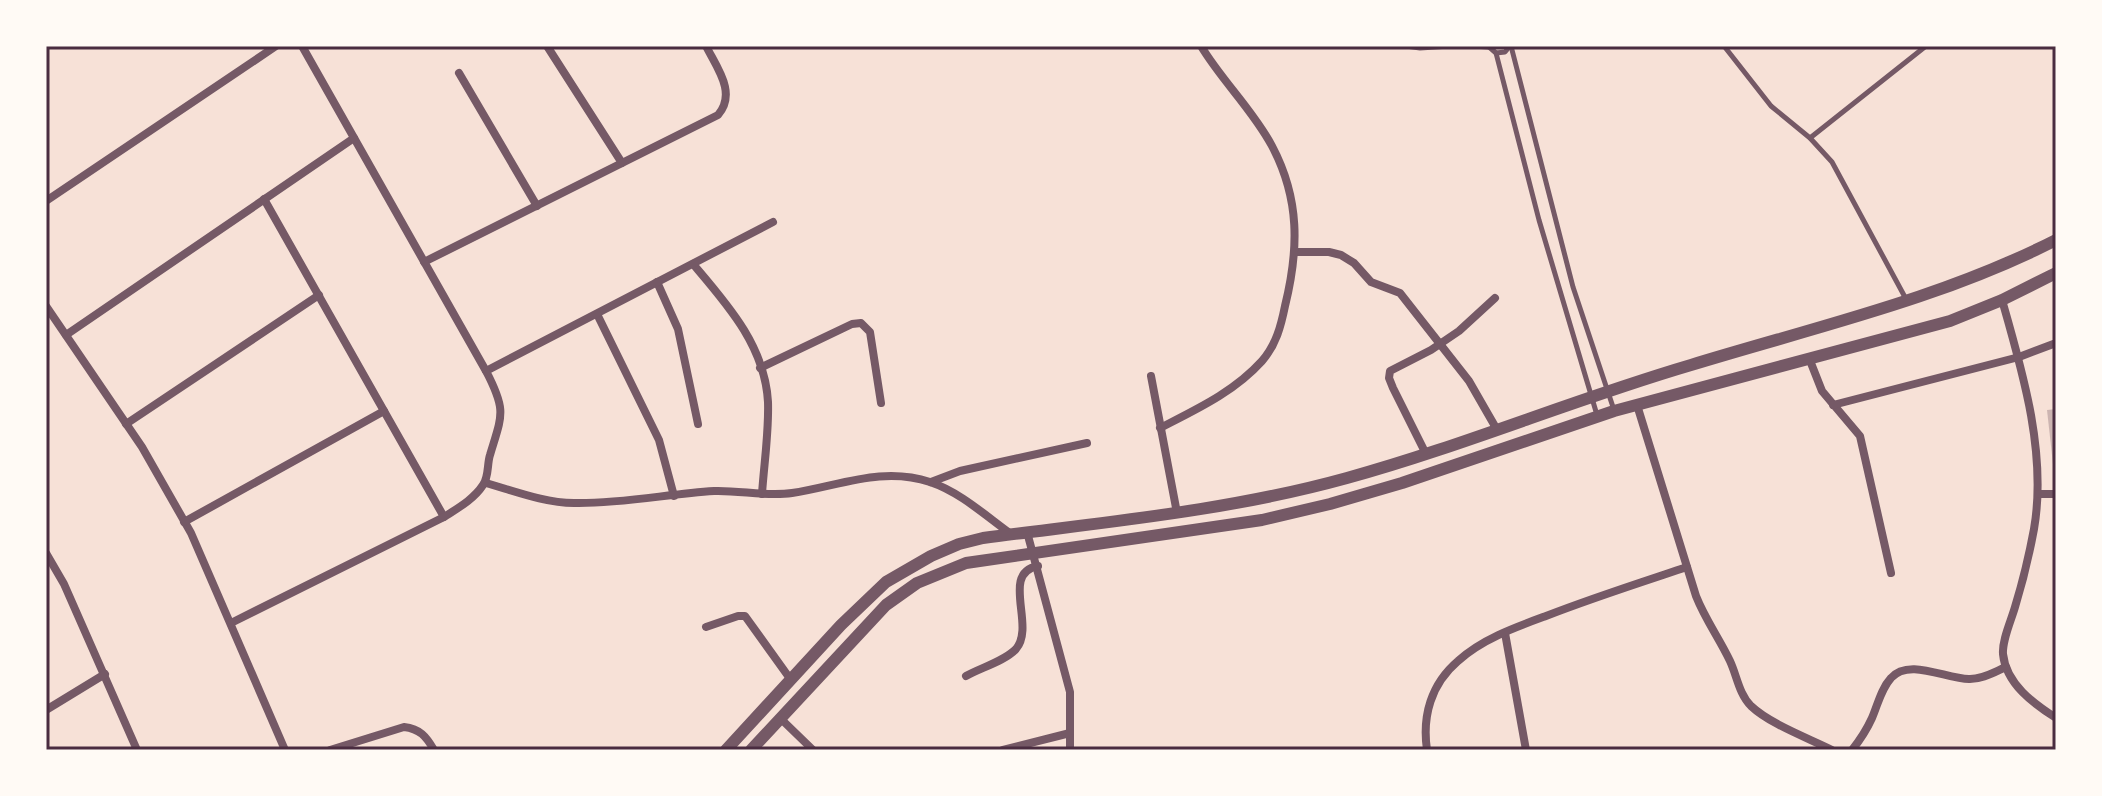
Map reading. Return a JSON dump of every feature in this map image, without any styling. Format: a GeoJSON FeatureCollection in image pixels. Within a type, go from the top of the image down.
{"type":"FeatureCollection","features":[{"type":"Feature","properties":{"kind":"street"},"geometry":{"type":"LineString","coordinates":[[46,201],[276,46]]}},
{"type":"Feature","properties":{"kind":"street"},"geometry":{"type":"LineString","coordinates":[[231,623],[444,517],[470,499],[486,483],[489,457],[502,411],[486,371],[302,46]]}},
{"type":"Feature","properties":{"kind":"street"},"geometry":{"type":"LineString","coordinates":[[547,46],[622,163]]}},
{"type":"Feature","properties":{"kind":"street"},"geometry":{"type":"LineString","coordinates":[[424,262],[718,115],[725,107],[725,85],[706,46]]}},
{"type":"Feature","properties":{"kind":"street"},"geometry":{"type":"LineString","coordinates":[[1160,428],[1231,390],[1261,361],[1280,330],[1296,252],[1295,220],[1289,191],[1271,144],[1201,46]]}},
{"type":"Feature","properties":{"kind":"street"},"geometry":{"type":"LineString","coordinates":[[459,73],[537,206]]}},
{"type":"Feature","properties":{"kind":"street"},"geometry":{"type":"LineString","coordinates":[[66,335],[354,138]]}},
{"type":"Feature","properties":{"kind":"street"},"geometry":{"type":"LineString","coordinates":[[264,199],[444,517]]}},
{"type":"Feature","properties":{"kind":"street"},"geometry":{"type":"LineString","coordinates":[[486,371],[773,222]]}},
{"type":"Feature","properties":{"kind":"street"},"geometry":{"type":"LineString","coordinates":[[726,750],[867,600],[910,566],[959,544],[1246,502],[1347,478],[1591,396],[1907,302],[1975,278],[2056,240]]}},
{"type":"Feature","properties":{"kind":"street"},"geometry":{"type":"LineString","coordinates":[[1296,252],[1341,255],[1354,263],[1371,282],[1400,293],[1469,381],[1496,428]]}},
{"type":"Feature","properties":{"kind":"street"},"geometry":{"type":"LineString","coordinates":[[693,264],[735,313],[760,368],[768,402],[762,494]]}},
{"type":"Feature","properties":{"kind":"street"},"geometry":{"type":"LineString","coordinates":[[751,750],[870,620],[902,592],[966,563],[1036,559],[1276,517],[1402,483],[1614,411],[1935,325],[2002,300],[2056,273]]}},
{"type":"Feature","properties":{"kind":"street"},"geometry":{"type":"LineString","coordinates":[[657,282],[678,329],[698,424]]}},
{"type":"Feature","properties":{"kind":"street"},"geometry":{"type":"LineString","coordinates":[[126,424],[319,295]]}},
{"type":"Feature","properties":{"kind":"street"},"geometry":{"type":"LineString","coordinates":[[1425,452],[1389,378],[1390,371],[1440,345],[1495,298]]}},
{"type":"Feature","properties":{"kind":"street"},"geometry":{"type":"LineString","coordinates":[[2002,300],[2019,357],[2030,410],[2039,494],[2024,577],[2002,651],[2015,683],[2032,703],[2056,718]]}},
{"type":"Feature","properties":{"kind":"street"},"geometry":{"type":"LineString","coordinates":[[46,306],[126,424],[184,522],[285,750]]}},
{"type":"Feature","properties":{"kind":"street"},"geometry":{"type":"LineString","coordinates":[[597,314],[659,440],[674,496]]}},
{"type":"Feature","properties":{"kind":"street"},"geometry":{"type":"LineString","coordinates":[[760,368],[852,324],[861,323],[870,332],[881,403]]}},
{"type":"Feature","properties":{"kind":"street"},"geometry":{"type":"LineString","coordinates":[[1833,405],[2019,357],[2056,343]]}},
{"type":"Feature","properties":{"kind":"street"},"geometry":{"type":"LineString","coordinates":[[1809,358],[1822,391],[1860,436],[1891,573]]}},
{"type":"Feature","properties":{"kind":"street"},"geometry":{"type":"LineString","coordinates":[[1151,376],[1177,513]]}},
{"type":"Feature","properties":{"kind":"street"},"geometry":{"type":"LineString","coordinates":[[1637,405],[1704,618],[1731,663],[1741,691],[1749,705],[1832,750]]}},
{"type":"Feature","properties":{"kind":"street"},"geometry":{"type":"LineString","coordinates":[[184,522],[384,411]]}},
{"type":"Feature","properties":{"kind":"street"},"geometry":{"type":"LineString","coordinates":[[931,482],[960,471],[1087,443]]}},
{"type":"Feature","properties":{"kind":"street"},"geometry":{"type":"LineString","coordinates":[[486,483],[572,504],[715,491],[791,493],[875,475],[911,478],[931,482],[955,494],[1012,534]]}},
{"type":"Feature","properties":{"kind":"street"},"geometry":{"type":"LineString","coordinates":[[2039,494],[2056,494]]}},
{"type":"Feature","properties":{"kind":"street"},"geometry":{"type":"LineString","coordinates":[[1027,532],[1070,692],[1070,750]]}},
{"type":"Feature","properties":{"kind":"street"},"geometry":{"type":"LineString","coordinates":[[46,553],[64,584],[137,750]]}},
{"type":"Feature","properties":{"kind":"street"},"geometry":{"type":"LineString","coordinates":[[966,676],[1010,653],[1018,645],[1022,618],[1020,577],[1036,559]]}},
{"type":"Feature","properties":{"kind":"street"},"geometry":{"type":"LineString","coordinates":[[1427,750],[1424,730],[1426,712],[1440,681],[1457,661],[1481,644],[1580,603],[1687,567]]}},
{"type":"Feature","properties":{"kind":"street"},"geometry":{"type":"LineString","coordinates":[[706,627],[745,616],[791,680]]}},
{"type":"Feature","properties":{"kind":"street"},"geometry":{"type":"LineString","coordinates":[[1505,633],[1526,750]]}},
{"type":"Feature","properties":{"kind":"street"},"geometry":{"type":"LineString","coordinates":[[1852,750],[1871,720],[1882,691],[1895,674],[1905,669],[1920,670],[1968,680],[2006,667]]}},
{"type":"Feature","properties":{"kind":"street"},"geometry":{"type":"LineString","coordinates":[[46,710],[105,674]]}},
{"type":"Feature","properties":{"kind":"street"},"geometry":{"type":"LineString","coordinates":[[780,718],[813,750]]}},
{"type":"Feature","properties":{"kind":"street"},"geometry":{"type":"LineString","coordinates":[[330,750],[404,727],[415,728],[434,750]]}},
{"type":"Feature","properties":{"kind":"street"},"geometry":{"type":"LineString","coordinates":[[1003,750],[1070,733]]}},
{"type":"Feature","properties":{"kind":"lane"},"geometry":{"type":"LineString","coordinates":[[1406,46],[1450,46]]}},
{"type":"Feature","properties":{"kind":"lane"},"geometry":{"type":"LineString","coordinates":[[1474,46],[1488,46],[1496,53],[1539,220],[1598,416]]}},
{"type":"Feature","properties":{"kind":"lane"},"geometry":{"type":"LineString","coordinates":[[1496,53],[1505,52],[1510,46]]}},
{"type":"Feature","properties":{"kind":"lane"},"geometry":{"type":"LineString","coordinates":[[1510,46],[1573,287],[1614,411]]}},
{"type":"Feature","properties":{"kind":"lane"},"geometry":{"type":"LineString","coordinates":[[1724,46],[1771,106],[1810,138],[1832,162],[1907,302]]}},
{"type":"Feature","properties":{"kind":"lane"},"geometry":{"type":"LineString","coordinates":[[1810,138],[1926,46]]}},
{"type":"Feature","properties":{"kind":"building"},"geometry":{"type":"Polygon","coordinates":[[[2056,409],[2056,473],[2054,473],[2047,410],[2056,409]]]}}]}
